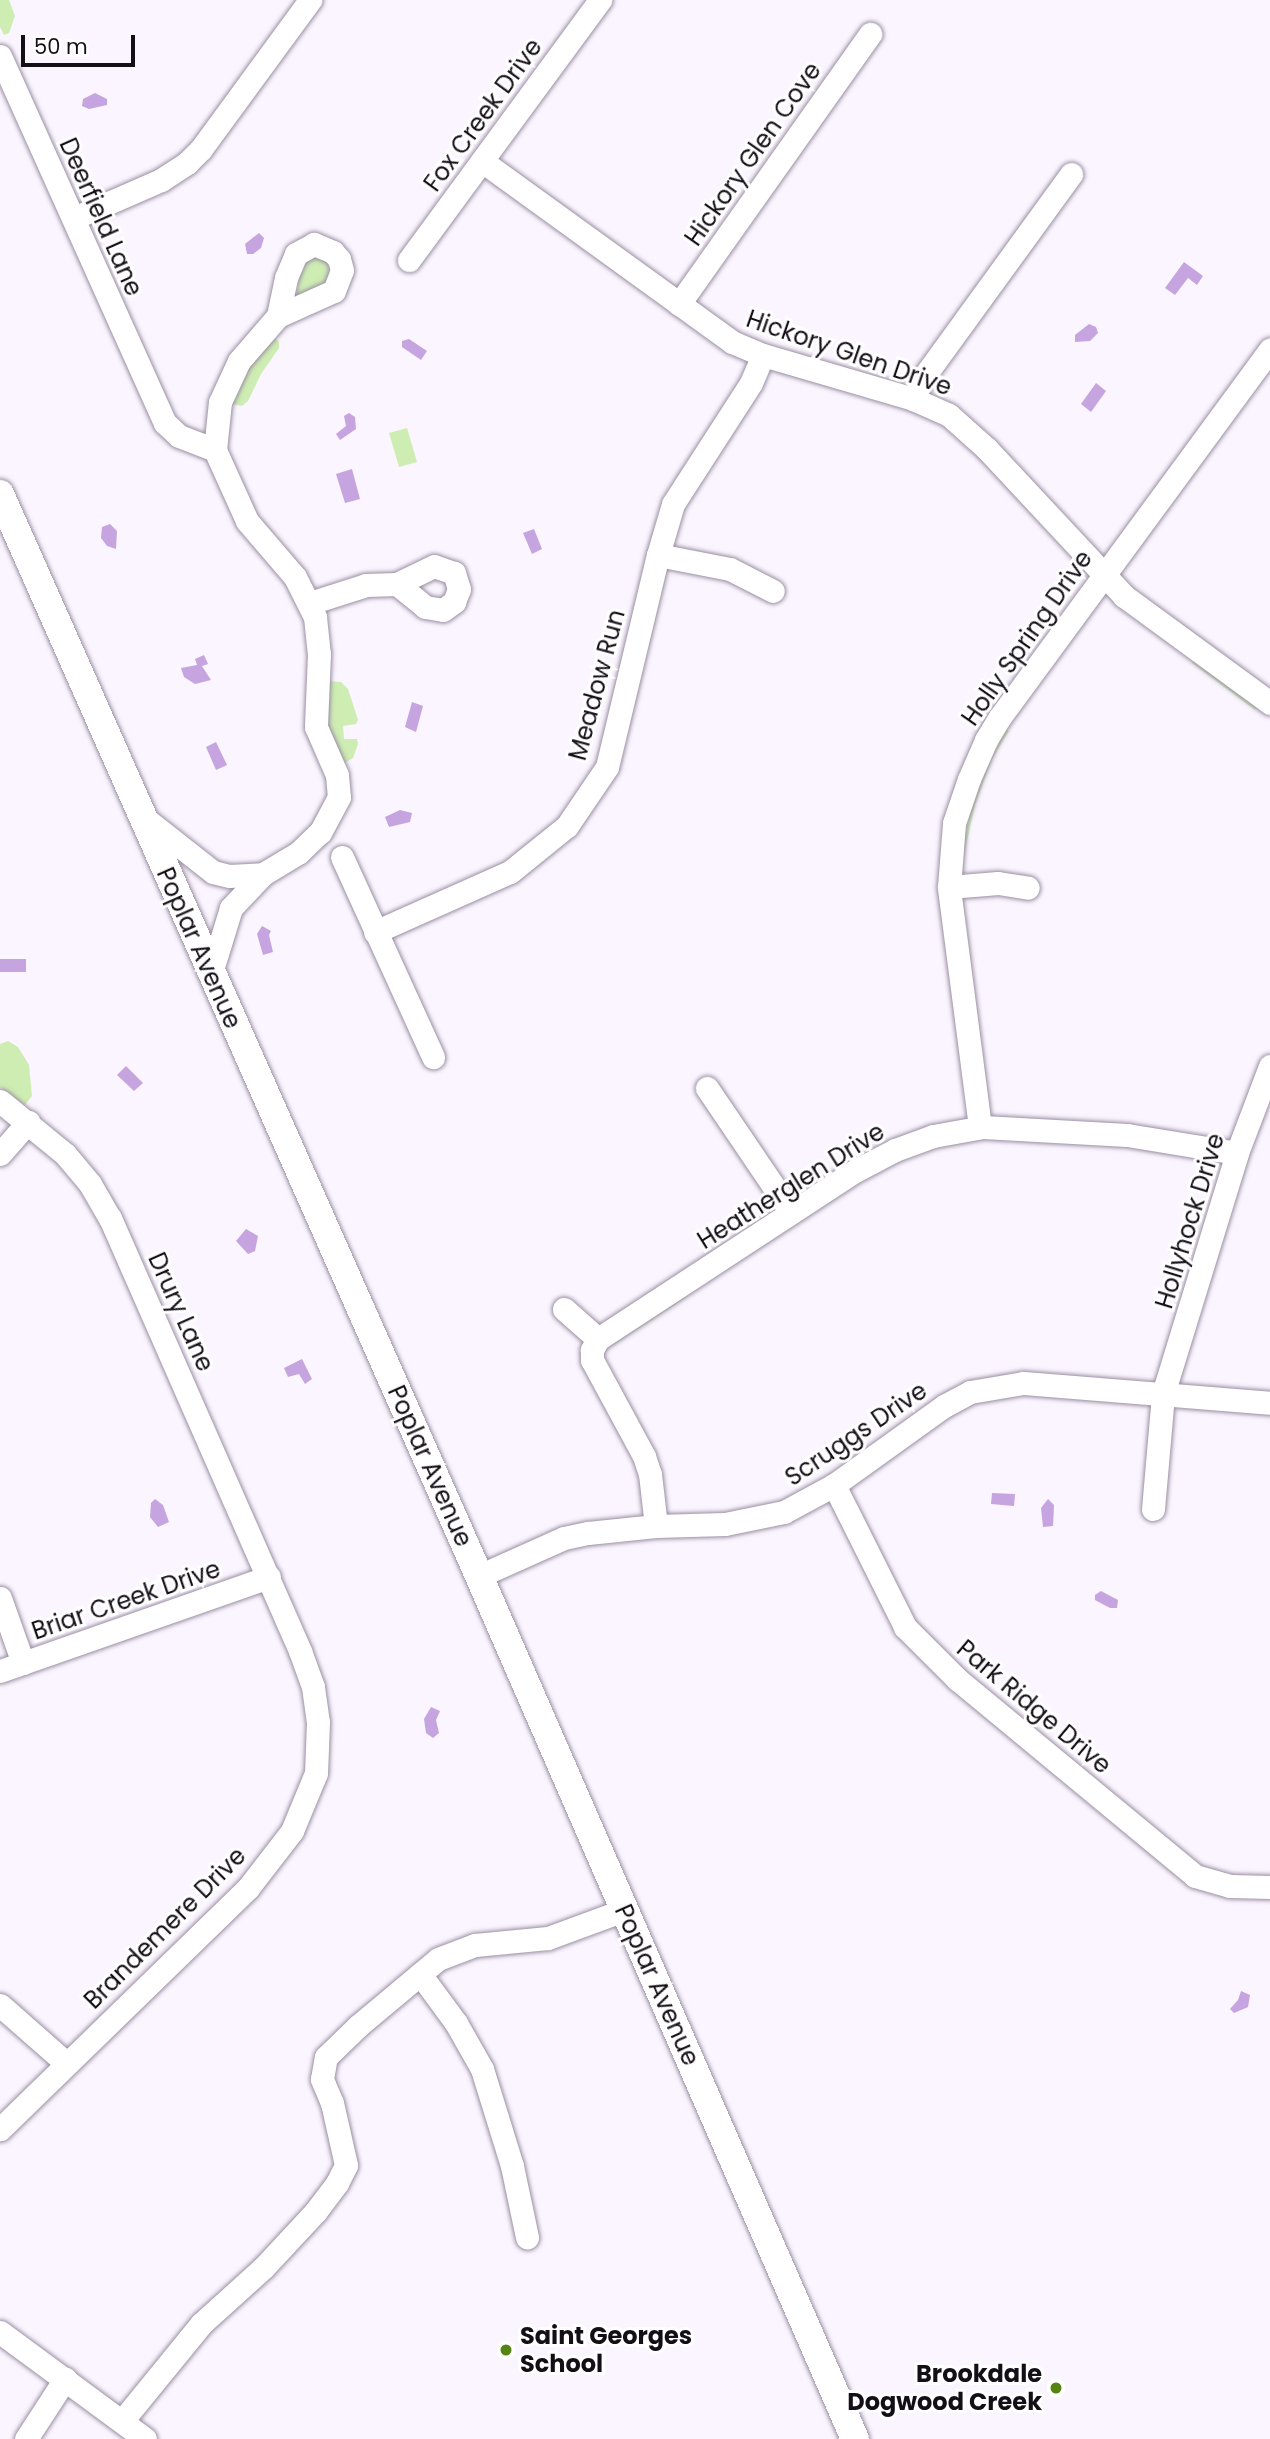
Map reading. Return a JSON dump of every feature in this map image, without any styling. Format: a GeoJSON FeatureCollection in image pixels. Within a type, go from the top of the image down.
{"type":"FeatureCollection","features":[{"type":"Feature","properties":{"kind":"main road","name":"Poplar Avenue"},"geometry":{"type":"LineString","coordinates":[[0,495],[479,1576],[855,2439]]}},
{"type":"Feature","properties":{"kind":"street","name":"Fox Creek Drive"},"geometry":{"type":"LineString","coordinates":[[409,260],[600,0]]}},
{"type":"Feature","properties":{"kind":"street"},"geometry":{"type":"LineString","coordinates":[[74,218],[162,180],[187,163],[201,149],[301,3]]}},
{"type":"Feature","properties":{"kind":"street","name":"Hickory Glen Cove"},"geometry":{"type":"LineString","coordinates":[[679,304],[870,34]]}},
{"type":"Feature","properties":{"kind":"street","name":"Deerfield Lane"},"geometry":{"type":"LineString","coordinates":[[0,56],[153,399],[170,429],[215,450]]}},
{"type":"Feature","properties":{"kind":"street","name":"Hickory Glen Drive"},"geometry":{"type":"LineString","coordinates":[[482,161],[732,342],[763,355],[913,399],[949,415],[972,434],[1082,548],[1124,596],[1270,703]]}},
{"type":"Feature","properties":{"kind":"street"},"geometry":{"type":"LineString","coordinates":[[913,399],[923,378],[1070,174]]}},
{"type":"Feature","properties":{"kind":"street"},"geometry":{"type":"LineString","coordinates":[[211,974],[231,908],[263,874],[298,853],[320,832],[339,797],[337,775],[316,727],[318,635],[310,603],[280,556],[247,521],[215,450],[220,402],[228,381],[249,347],[278,316]]}},
{"type":"Feature","properties":{"kind":"street","name":"Holly Spring Drive"},"geometry":{"type":"LineString","coordinates":[[980,1127],[949,887],[954,823],[986,740],[1270,349]]}},
{"type":"Feature","properties":{"kind":"street","name":"Meadow Run"},"geometry":{"type":"LineString","coordinates":[[375,932],[510,872],[567,827],[607,767],[658,555],[674,504],[751,383],[763,355]]}},
{"type":"Feature","properties":{"kind":"street"},"geometry":{"type":"LineString","coordinates":[[658,555],[730,569],[773,591]]}},
{"type":"Feature","properties":{"kind":"street"},"geometry":{"type":"LineString","coordinates":[[310,603],[357,587],[397,584]]}},
{"type":"Feature","properties":{"kind":"street"},"geometry":{"type":"LineString","coordinates":[[140,814],[213,872],[229,876],[263,874]]}},
{"type":"Feature","properties":{"kind":"street"},"geometry":{"type":"LineString","coordinates":[[342,858],[432,1057]]}},
{"type":"Feature","properties":{"kind":"street"},"geometry":{"type":"LineString","coordinates":[[949,887],[998,883],[1028,888]]}},
{"type":"Feature","properties":{"kind":"street","name":"Hollyhock Drive"},"geometry":{"type":"LineString","coordinates":[[1153,1509],[1163,1394],[1237,1153],[1270,1066]]}},
{"type":"Feature","properties":{"kind":"street"},"geometry":{"type":"LineString","coordinates":[[707,1088],[791,1212]]}},
{"type":"Feature","properties":{"kind":"street","name":"Drury Lane"},"geometry":{"type":"LineString","coordinates":[[0,1101],[65,1154],[101,1200],[269,1577]]}},
{"type":"Feature","properties":{"kind":"street"},"geometry":{"type":"LineString","coordinates":[[0,1154],[28,1122]]}},
{"type":"Feature","properties":{"kind":"street","name":"Heatherglen Drive"},"geometry":{"type":"LineString","coordinates":[[598,1339],[866,1165],[895,1150],[933,1136],[980,1127],[1127,1135],[1237,1153]]}},
{"type":"Feature","properties":{"kind":"street"},"geometry":{"type":"LineString","coordinates":[[564,1309],[598,1339],[592,1350],[592,1360],[643,1456],[650,1475],[656,1526]]}},
{"type":"Feature","properties":{"kind":"street","name":"Scruggs Drive"},"geometry":{"type":"LineString","coordinates":[[479,1576],[564,1538],[656,1526],[725,1524],[785,1512],[834,1485],[944,1406],[970,1392],[1023,1383],[1270,1403]]}},
{"type":"Feature","properties":{"kind":"street","name":"Park Ridge Drive"},"geometry":{"type":"LineString","coordinates":[[834,1485],[905,1627],[957,1679],[1195,1876],[1230,1886],[1270,1887]]}},
{"type":"Feature","properties":{"kind":"street","name":"Briar Creek Drive"},"geometry":{"type":"LineString","coordinates":[[0,1671],[269,1577]]}},
{"type":"Feature","properties":{"kind":"street","name":"Brandemere Drive"},"geometry":{"type":"LineString","coordinates":[[0,2129],[248,1888],[292,1831],[316,1773],[318,1722],[311,1678],[269,1577]]}},
{"type":"Feature","properties":{"kind":"street"},"geometry":{"type":"LineString","coordinates":[[0,1598],[23,1663]]}},
{"type":"Feature","properties":{"kind":"street"},"geometry":{"type":"LineString","coordinates":[[122,2421],[201,2323],[264,2267],[316,2211],[337,2183],[346,2165],[332,2103],[322,2080],[326,2057],[438,1959],[475,1945],[548,1938],[624,1910]]}},
{"type":"Feature","properties":{"kind":"street"},"geometry":{"type":"LineString","coordinates":[[420,1974],[456,2023],[482,2069],[512,2166],[527,2237]]}},
{"type":"Feature","properties":{"kind":"street"},"geometry":{"type":"LineString","coordinates":[[0,2005],[66,2063]]}},
{"type":"Feature","properties":{"kind":"street"},"geometry":{"type":"LineString","coordinates":[[0,2332],[145,2439]]}},
{"type":"Feature","properties":{"kind":"street"},"geometry":{"type":"LineString","coordinates":[[26,2439],[65,2379]]}},
{"type":"Feature","properties":{"kind":"green space"},"geometry":{"type":"Polygon","coordinates":[[[0,0],[9,0],[15,16],[9,33],[4,35],[0,27],[0,0]]]}},
{"type":"Feature","properties":{"kind":"green space"},"geometry":{"type":"Polygon","coordinates":[[[311,258],[320,258],[328,263],[330,282],[297,296],[300,268],[311,258]]]}},
{"type":"Feature","properties":{"kind":"green space"},"geometry":{"type":"Polygon","coordinates":[[[272,335],[279,342],[279,348],[261,374],[248,401],[242,406],[232,404],[243,375],[272,335]]]}},
{"type":"Feature","properties":{"kind":"green space"},"geometry":{"type":"Polygon","coordinates":[[[407,428],[417,462],[399,467],[389,433],[407,428]]]}},
{"type":"Feature","properties":{"kind":"green space"},"geometry":{"type":"Polygon","coordinates":[[[1194,661],[1257,708],[1255,710],[1192,663],[1194,661]]]}},
{"type":"Feature","properties":{"kind":"green space"},"geometry":{"type":"Polygon","coordinates":[[[328,681],[341,682],[348,689],[358,720],[356,724],[343,726],[344,739],[357,739],[358,744],[353,758],[343,764],[328,729],[328,681]]]}},
{"type":"Feature","properties":{"kind":"green space"},"geometry":{"type":"Polygon","coordinates":[[[1006,729],[1009,731],[992,759],[975,805],[964,855],[963,843],[976,790],[1006,729]]]}},
{"type":"Feature","properties":{"kind":"green space"},"geometry":{"type":"Polygon","coordinates":[[[8,1041],[18,1047],[29,1065],[32,1096],[25,1105],[0,1087],[0,1044],[8,1041]]]}},
{"type":"Feature","properties":{"kind":"green space"},"geometry":{"type":"Polygon","coordinates":[[[687,1293],[688,1296],[610,1347],[614,1342],[687,1293]]]}},
{"type":"Feature","properties":{"kind":"shaded area"},"geometry":{"type":"Polygon","coordinates":[[[95,93],[107,99],[107,105],[89,109],[82,106],[83,99],[95,93]]]}},
{"type":"Feature","properties":{"kind":"shaded area"},"geometry":{"type":"Polygon","coordinates":[[[259,233],[264,238],[261,248],[253,254],[247,254],[245,244],[259,233]]]}},
{"type":"Feature","properties":{"kind":"shaded area"},"geometry":{"type":"Polygon","coordinates":[[[1184,262],[1203,276],[1197,285],[1188,278],[1175,295],[1165,288],[1184,262]]]}},
{"type":"Feature","properties":{"kind":"shaded area"},"geometry":{"type":"Polygon","coordinates":[[[1089,324],[1096,327],[1098,333],[1090,341],[1075,342],[1075,335],[1089,324]]]}},
{"type":"Feature","properties":{"kind":"shaded area"},"geometry":{"type":"Polygon","coordinates":[[[409,339],[427,351],[421,360],[402,347],[402,341],[409,339]]]}},
{"type":"Feature","properties":{"kind":"shaded area"},"geometry":{"type":"Polygon","coordinates":[[[1096,383],[1106,391],[1091,412],[1081,404],[1096,383]]]}},
{"type":"Feature","properties":{"kind":"shaded area"},"geometry":{"type":"Polygon","coordinates":[[[349,413],[355,417],[356,429],[340,440],[336,434],[346,426],[344,416],[349,413]]]}},
{"type":"Feature","properties":{"kind":"shaded area"},"geometry":{"type":"Polygon","coordinates":[[[352,469],[360,499],[345,503],[336,474],[352,469]]]}},
{"type":"Feature","properties":{"kind":"shaded area"},"geometry":{"type":"Polygon","coordinates":[[[110,524],[117,531],[116,549],[107,546],[101,538],[102,527],[110,524]]]}},
{"type":"Feature","properties":{"kind":"shaded area"},"geometry":{"type":"Polygon","coordinates":[[[534,529],[542,549],[532,554],[523,533],[534,529]]]}},
{"type":"Feature","properties":{"kind":"shaded area"},"geometry":{"type":"Polygon","coordinates":[[[204,655],[208,664],[202,666],[211,680],[195,684],[184,677],[181,668],[197,665],[195,659],[204,655]]]}},
{"type":"Feature","properties":{"kind":"shaded area"},"geometry":{"type":"Polygon","coordinates":[[[412,702],[423,706],[416,732],[405,727],[412,702]]]}},
{"type":"Feature","properties":{"kind":"shaded area"},"geometry":{"type":"Polygon","coordinates":[[[216,742],[227,765],[216,770],[206,747],[216,742]]]}},
{"type":"Feature","properties":{"kind":"shaded area"},"geometry":{"type":"Polygon","coordinates":[[[400,810],[412,813],[410,822],[389,827],[385,817],[400,810]]]}},
{"type":"Feature","properties":{"kind":"shaded area"},"geometry":{"type":"Polygon","coordinates":[[[262,926],[271,931],[269,935],[273,952],[263,955],[257,934],[262,926]]]}},
{"type":"Feature","properties":{"kind":"shaded area"},"geometry":{"type":"Polygon","coordinates":[[[0,959],[26,959],[26,972],[0,972],[0,959]]]}},
{"type":"Feature","properties":{"kind":"shaded area"},"geometry":{"type":"Polygon","coordinates":[[[126,1066],[143,1083],[134,1091],[117,1075],[126,1066]]]}},
{"type":"Feature","properties":{"kind":"shaded area"},"geometry":{"type":"Polygon","coordinates":[[[246,1229],[258,1236],[255,1251],[248,1254],[236,1241],[246,1229]]]}},
{"type":"Feature","properties":{"kind":"shaded area"},"geometry":{"type":"Polygon","coordinates":[[[302,1359],[312,1379],[305,1384],[299,1374],[288,1377],[284,1368],[302,1359]]]}},
{"type":"Feature","properties":{"kind":"shaded area"},"geometry":{"type":"Polygon","coordinates":[[[992,1493],[1015,1494],[1014,1506],[991,1504],[992,1493]]]}},
{"type":"Feature","properties":{"kind":"shaded area"},"geometry":{"type":"Polygon","coordinates":[[[155,1499],[163,1505],[169,1522],[158,1527],[150,1517],[151,1503],[155,1499]]]}},
{"type":"Feature","properties":{"kind":"shaded area"},"geometry":{"type":"Polygon","coordinates":[[[1048,1499],[1054,1505],[1053,1526],[1043,1527],[1041,1508],[1048,1499]]]}},
{"type":"Feature","properties":{"kind":"shaded area"},"geometry":{"type":"Polygon","coordinates":[[[1101,1591],[1118,1600],[1117,1608],[1110,1608],[1095,1600],[1095,1595],[1101,1591]]]}},
{"type":"Feature","properties":{"kind":"shaded area"},"geometry":{"type":"Polygon","coordinates":[[[431,1707],[440,1711],[436,1720],[439,1733],[433,1738],[426,1733],[424,1719],[431,1707]]]}},
{"type":"Feature","properties":{"kind":"shaded area"},"geometry":{"type":"Polygon","coordinates":[[[1241,1991],[1250,1995],[1248,2007],[1234,2013],[1230,2009],[1238,2000],[1241,1991]]]}},
{"type":"Feature","properties":{"kind":"place","name":"Saint Georges School"},"geometry":{"type":"Point","coordinates":[506,2350]}},
{"type":"Feature","properties":{"kind":"place","name":"Brookdale Dogwood Creek"},"geometry":{"type":"Point","coordinates":[1056,2388]}}]}
